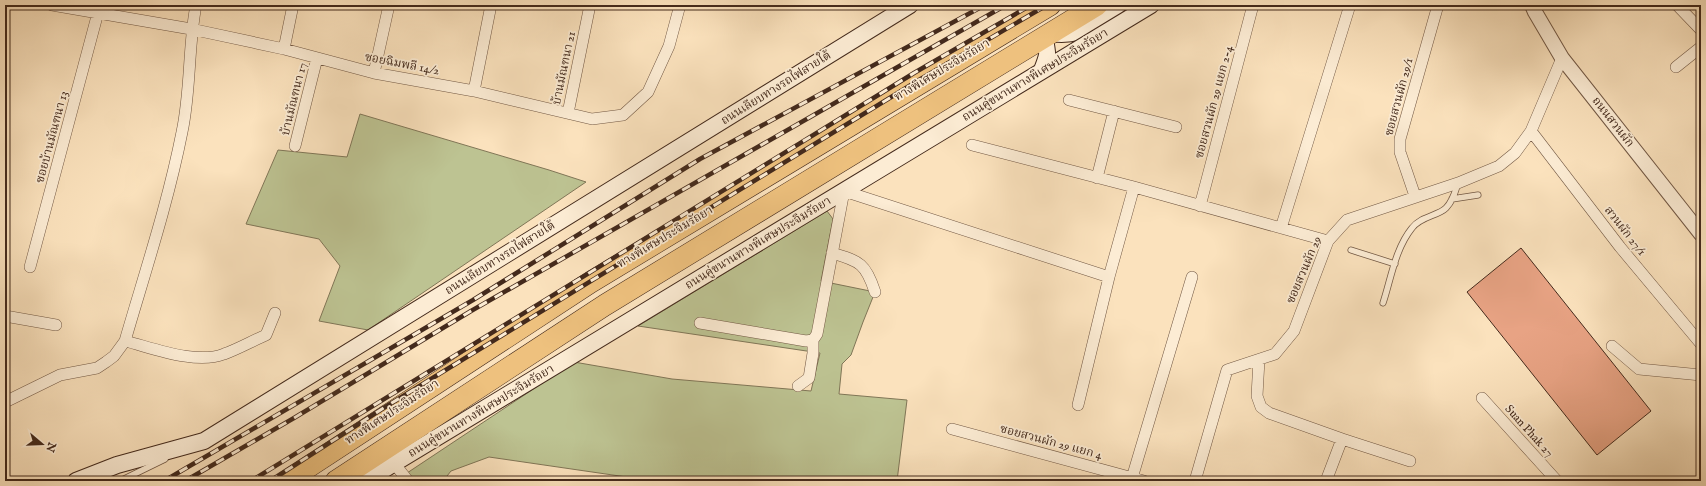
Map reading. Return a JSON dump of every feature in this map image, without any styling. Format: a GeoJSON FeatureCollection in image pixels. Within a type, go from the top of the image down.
{"type":"FeatureCollection","features":[{"type":"Feature","properties":{"kind":"highway","name":"ทางพิเศษประจิมรัถยา"},"geometry":{"type":"LineString","coordinates":[[287,481],[591,282],[1050,5]]}},
{"type":"Feature","properties":{"kind":"highway","name":"ทางพิเศษประจิมรัถยา"},"geometry":{"type":"LineString","coordinates":[[336,481],[605,305],[1097,5]]}},
{"type":"Feature","properties":{"kind":"main road","name":"ถนนเลียบทางรถไฟสายใต้"},"geometry":{"type":"LineString","coordinates":[[76,481],[117,465],[204,441],[910,5]]}},
{"type":"Feature","properties":{"kind":"main road"},"geometry":{"type":"LineString","coordinates":[[1042,70],[1047,57],[1046,40],[1050,34],[1059,35],[1072,33],[1118,5]]}},
{"type":"Feature","properties":{"kind":"main road","name":"ถนนคู่ขนานทางพิเศษประจิมรัถยา"},"geometry":{"type":"LineString","coordinates":[[365,481],[1151,5]]}},
{"type":"Feature","properties":{"kind":"street","name":"ซอยฉิมพลี 14/2"},"geometry":{"type":"LineString","coordinates":[[52,5],[99,9],[284,49],[374,73],[474,91],[592,119],[623,115],[648,92],[668,46],[680,5]]}},
{"type":"Feature","properties":{"kind":"street"},"geometry":{"type":"LineString","coordinates":[[5,402],[60,375],[97,368],[114,356],[125,341],[169,188],[182,131],[188,92],[191,29],[196,5]]}},
{"type":"Feature","properties":{"kind":"street"},"geometry":{"type":"LineString","coordinates":[[284,49],[293,5]]}},
{"type":"Feature","properties":{"kind":"street"},"geometry":{"type":"LineString","coordinates":[[374,73],[389,5]]}},
{"type":"Feature","properties":{"kind":"street"},"geometry":{"type":"LineString","coordinates":[[474,91],[491,5]]}},
{"type":"Feature","properties":{"kind":"street","name":"บ้านมัณฑนา 21"},"geometry":{"type":"LineString","coordinates":[[568,114],[590,5]]}},
{"type":"Feature","properties":{"kind":"street","name":"ซอยสวนผัก 29 แยก 2-4"},"geometry":{"type":"LineString","coordinates":[[1200,206],[1253,5]]}},
{"type":"Feature","properties":{"kind":"street"},"geometry":{"type":"LineString","coordinates":[[1281,228],[1350,5]]}},
{"type":"Feature","properties":{"kind":"street","name":"ซอยสวนผัก 29/1"},"geometry":{"type":"LineString","coordinates":[[1415,196],[1400,152],[1400,139],[1438,5]]}},
{"type":"Feature","properties":{"kind":"street","name":"ถนนสวนผัก"},"geometry":{"type":"LineString","coordinates":[[1532,5],[1562,58],[1701,234]]}},
{"type":"Feature","properties":{"kind":"street"},"geometry":{"type":"LineString","coordinates":[[1677,5],[1701,30]]}},
{"type":"Feature","properties":{"kind":"street","name":"ซอยบ้านมัณฑนา 13"},"geometry":{"type":"LineString","coordinates":[[30,267],[99,9]]}},
{"type":"Feature","properties":{"kind":"street"},"geometry":{"type":"LineString","coordinates":[[1676,67],[1701,47]]}},
{"type":"Feature","properties":{"kind":"street","name":"บ้านมัณฑนา 17"},"geometry":{"type":"LineString","coordinates":[[295,146],[317,58]]}},
{"type":"Feature","properties":{"kind":"street","name":"ซอยสวนผัก 29"},"geometry":{"type":"LineString","coordinates":[[1195,481],[1227,370],[1274,354],[1294,330],[1328,241],[1347,220],[1458,182],[1499,166],[1515,153],[1531,131],[1562,58]]}},
{"type":"Feature","properties":{"kind":"street"},"geometry":{"type":"LineString","coordinates":[[1069,100],[1176,127]]}},
{"type":"Feature","properties":{"kind":"street"},"geometry":{"type":"LineString","coordinates":[[1097,178],[1114,111]]}},
{"type":"Feature","properties":{"kind":"street","name":"สวนผัก 27/1"},"geometry":{"type":"LineString","coordinates":[[1531,131],[1620,247],[1701,344]]}},
{"type":"Feature","properties":{"kind":"street"},"geometry":{"type":"LineString","coordinates":[[972,145],[1134,187],[1328,241]]}},
{"type":"Feature","properties":{"kind":"street"},"geometry":{"type":"LineString","coordinates":[[1078,405],[1109,277],[1134,187]]}},
{"type":"Feature","properties":{"kind":"street"},"geometry":{"type":"LineString","coordinates":[[798,386],[809,378],[813,353],[813,340],[817,334],[844,192],[1109,277]]}},
{"type":"Feature","properties":{"kind":"street"},"geometry":{"type":"LineString","coordinates":[[832,253],[852,259],[865,268],[875,292]]}},
{"type":"Feature","properties":{"kind":"street"},"geometry":{"type":"LineString","coordinates":[[1132,478],[1192,277]]}},
{"type":"Feature","properties":{"kind":"street"},"geometry":{"type":"LineString","coordinates":[[125,341],[190,357],[210,358],[223,355],[266,335],[275,313]]}},
{"type":"Feature","properties":{"kind":"street"},"geometry":{"type":"LineString","coordinates":[[5,316],[56,326]]}},
{"type":"Feature","properties":{"kind":"street"},"geometry":{"type":"LineString","coordinates":[[700,323],[806,341],[813,340]]}},
{"type":"Feature","properties":{"kind":"street"},"geometry":{"type":"LineString","coordinates":[[1612,346],[1639,369],[1701,375]]}},
{"type":"Feature","properties":{"kind":"street"},"geometry":{"type":"LineString","coordinates":[[1259,360],[1256,396],[1261,407],[1269,413],[1410,461]]}},
{"type":"Feature","properties":{"kind":"street","name":"Suan Phak 27"},"geometry":{"type":"LineString","coordinates":[[1482,398],[1557,481]]}},
{"type":"Feature","properties":{"kind":"street","name":"ซอยสวนผัก 29 แยก 4"},"geometry":{"type":"LineString","coordinates":[[952,429],[1144,481]]}},
{"type":"Feature","properties":{"kind":"street"},"geometry":{"type":"LineString","coordinates":[[1326,481],[1342,439]]}},
{"type":"Feature","properties":{"kind":"street"},"geometry":{"type":"LineString","coordinates":[[394,463],[408,481]]}},
{"type":"Feature","properties":{"kind":"lane"},"geometry":{"type":"LineString","coordinates":[[1383,303],[1403,241],[1413,226],[1423,218],[1445,209],[1452,199],[1458,182]]}},
{"type":"Feature","properties":{"kind":"lane"},"geometry":{"type":"LineString","coordinates":[[1452,199],[1478,195]]}},
{"type":"Feature","properties":{"kind":"lane"},"geometry":{"type":"LineString","coordinates":[[1351,250],[1395,264]]}},
{"type":"Feature","properties":{"kind":"lane"},"geometry":{"type":"LineString","coordinates":[[120,481],[204,441]]}},
{"type":"Feature","properties":{"kind":"green space"},"geometry":{"type":"Polygon","coordinates":[[[360,114],[586,182],[368,330],[319,321],[340,266],[319,239],[246,224],[278,150],[347,157],[360,114]]]}},
{"type":"Feature","properties":{"kind":"green space"},"geometry":{"type":"Polygon","coordinates":[[[827,211],[833,219],[821,281],[875,292],[851,355],[842,364],[839,394],[907,400],[897,481],[654,481],[489,457],[451,471],[443,481],[395,481],[574,362],[672,379],[811,391],[820,353],[638,326],[827,211]]]}},
{"type":"Feature","properties":{"kind":"building"},"geometry":{"type":"Polygon","coordinates":[[[1521,248],[1651,411],[1597,455],[1467,292],[1521,248]]]}},
{"type":"Feature","properties":{"kind":"railway"},"geometry":{"type":"LineString","coordinates":[[164,481],[473,300],[700,159],[985,5]]}},
{"type":"Feature","properties":{"kind":"railway"},"geometry":{"type":"LineString","coordinates":[[185,481],[294,418],[471,311],[1006,5]]}},
{"type":"Feature","properties":{"kind":"railway"},"geometry":{"type":"LineString","coordinates":[[251,481],[914,73],[1031,5]]}},
{"type":"Feature","properties":{"kind":"railway"},"geometry":{"type":"LineString","coordinates":[[270,481],[382,409],[919,80],[1047,5]]}}]}
